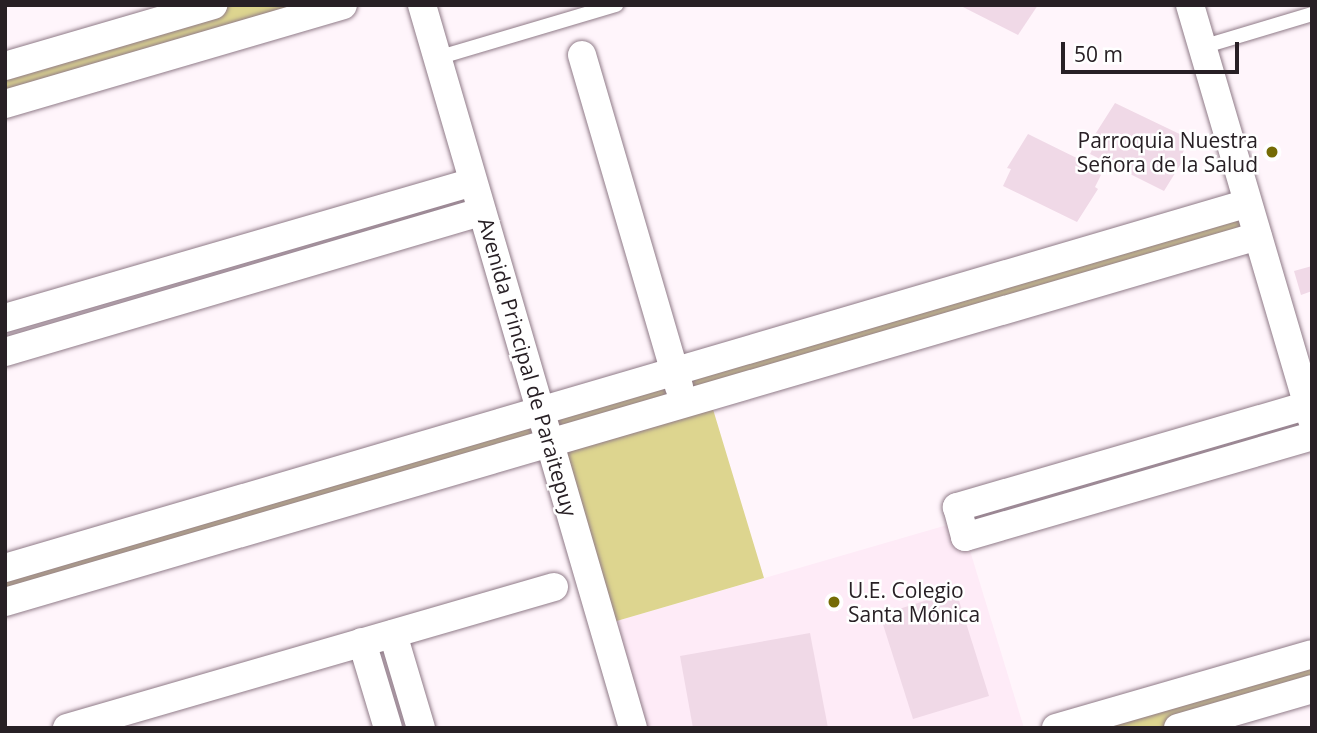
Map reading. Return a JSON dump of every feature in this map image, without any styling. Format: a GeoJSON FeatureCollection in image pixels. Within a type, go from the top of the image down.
{"type":"FeatureCollection","features":[{"type":"Feature","properties":{"kind":"street"},"geometry":{"type":"LineString","coordinates":[[5,66],[212,5]]}},
{"type":"Feature","properties":{"kind":"street"},"geometry":{"type":"LineString","coordinates":[[5,104],[343,5]]}},
{"type":"Feature","properties":{"kind":"street","name":"Avenida Principal de Paraitepuy"},"geometry":{"type":"LineString","coordinates":[[422,5],[634,728]]}},
{"type":"Feature","properties":{"kind":"street"},"geometry":{"type":"LineString","coordinates":[[1190,5],[1310,409],[957,507],[965,537],[1312,436]]}},
{"type":"Feature","properties":{"kind":"street"},"geometry":{"type":"LineString","coordinates":[[69,47],[81,82]]}},
{"type":"Feature","properties":{"kind":"street"},"geometry":{"type":"LineString","coordinates":[[582,55],[684,404]]}},
{"type":"Feature","properties":{"kind":"street"},"geometry":{"type":"LineString","coordinates":[[5,318],[473,182]]}},
{"type":"Feature","properties":{"kind":"street"},"geometry":{"type":"LineString","coordinates":[[5,568],[1248,203]]}},
{"type":"Feature","properties":{"kind":"street"},"geometry":{"type":"LineString","coordinates":[[5,352],[482,212]]}},
{"type":"Feature","properties":{"kind":"street"},"geometry":{"type":"LineString","coordinates":[[5,602],[1258,236]]}},
{"type":"Feature","properties":{"kind":"street"},"geometry":{"type":"LineString","coordinates":[[143,278],[153,309]]}},
{"type":"Feature","properties":{"kind":"street"},"geometry":{"type":"LineString","coordinates":[[898,306],[908,338]]}},
{"type":"Feature","properties":{"kind":"street"},"geometry":{"type":"LineString","coordinates":[[196,512],[206,543]]}},
{"type":"Feature","properties":{"kind":"street"},"geometry":{"type":"LineString","coordinates":[[68,728],[131,719],[362,642],[554,587]]}},
{"type":"Feature","properties":{"kind":"street"},"geometry":{"type":"LineString","coordinates":[[393,634],[421,728]]}},
{"type":"Feature","properties":{"kind":"street"},"geometry":{"type":"LineString","coordinates":[[362,642],[388,728]]}},
{"type":"Feature","properties":{"kind":"street"},"geometry":{"type":"LineString","coordinates":[[1056,728],[1312,654]]}},
{"type":"Feature","properties":{"kind":"street"},"geometry":{"type":"LineString","coordinates":[[1178,728],[1312,689]]}},
{"type":"Feature","properties":{"kind":"lane"},"geometry":{"type":"LineString","coordinates":[[437,58],[595,8],[616,5]]}},
{"type":"Feature","properties":{"kind":"lane"},"geometry":{"type":"LineString","coordinates":[[1202,47],[1312,14]]}},
{"type":"Feature","properties":{"kind":"shaded area"},"geometry":{"type":"Polygon","coordinates":[[[213,5],[343,5],[5,104],[5,66],[213,5]]]}},
{"type":"Feature","properties":{"kind":"shaded area"},"geometry":{"type":"Polygon","coordinates":[[[1248,203],[1258,236],[709,396],[764,578],[603,625],[550,443],[5,602],[5,568],[1248,203]]]}},
{"type":"Feature","properties":{"kind":"shaded area","name":"U.E. Colegio Santa Mónica"},"geometry":{"type":"Polygon","coordinates":[[[961,521],[1024,728],[633,728],[603,625],[961,521]]]}},
{"type":"Feature","properties":{"kind":"shaded area"},"geometry":{"type":"Polygon","coordinates":[[[1312,654],[1312,689],[1178,728],[1056,728],[1312,654]]]}},
{"type":"Feature","properties":{"kind":"building"},"geometry":{"type":"Polygon","coordinates":[[[959,5],[1038,5],[1018,35],[959,5]]]}},
{"type":"Feature","properties":{"kind":"building"},"geometry":{"type":"Polygon","coordinates":[[[1115,103],[1190,139],[1181,156],[1185,157],[1164,191],[1090,154],[1098,138],[1094,136],[1115,103]]]}},
{"type":"Feature","properties":{"kind":"building"},"geometry":{"type":"Polygon","coordinates":[[[1028,134],[1103,171],[1095,187],[1098,189],[1077,222],[1003,186],[1011,169],[1007,168],[1028,134]]]}},
{"type":"Feature","properties":{"kind":"building"},"geometry":{"type":"Polygon","coordinates":[[[1312,266],[1312,291],[1301,295],[1294,271],[1312,266]]]}},
{"type":"Feature","properties":{"kind":"building"},"geometry":{"type":"Polygon","coordinates":[[[956,591],[989,696],[913,719],[880,615],[956,591]]]}},
{"type":"Feature","properties":{"kind":"building"},"geometry":{"type":"Polygon","coordinates":[[[810,633],[828,728],[693,728],[680,656],[810,633]]]}},
{"type":"Feature","properties":{"kind":"place","name":"Parroquia Nuestra Señora de la Salud"},"geometry":{"type":"Point","coordinates":[1272,152]}},
{"type":"Feature","properties":{"kind":"place","name":"U.E. Colegio Santa Mónica"},"geometry":{"type":"Point","coordinates":[834,602]}}]}
